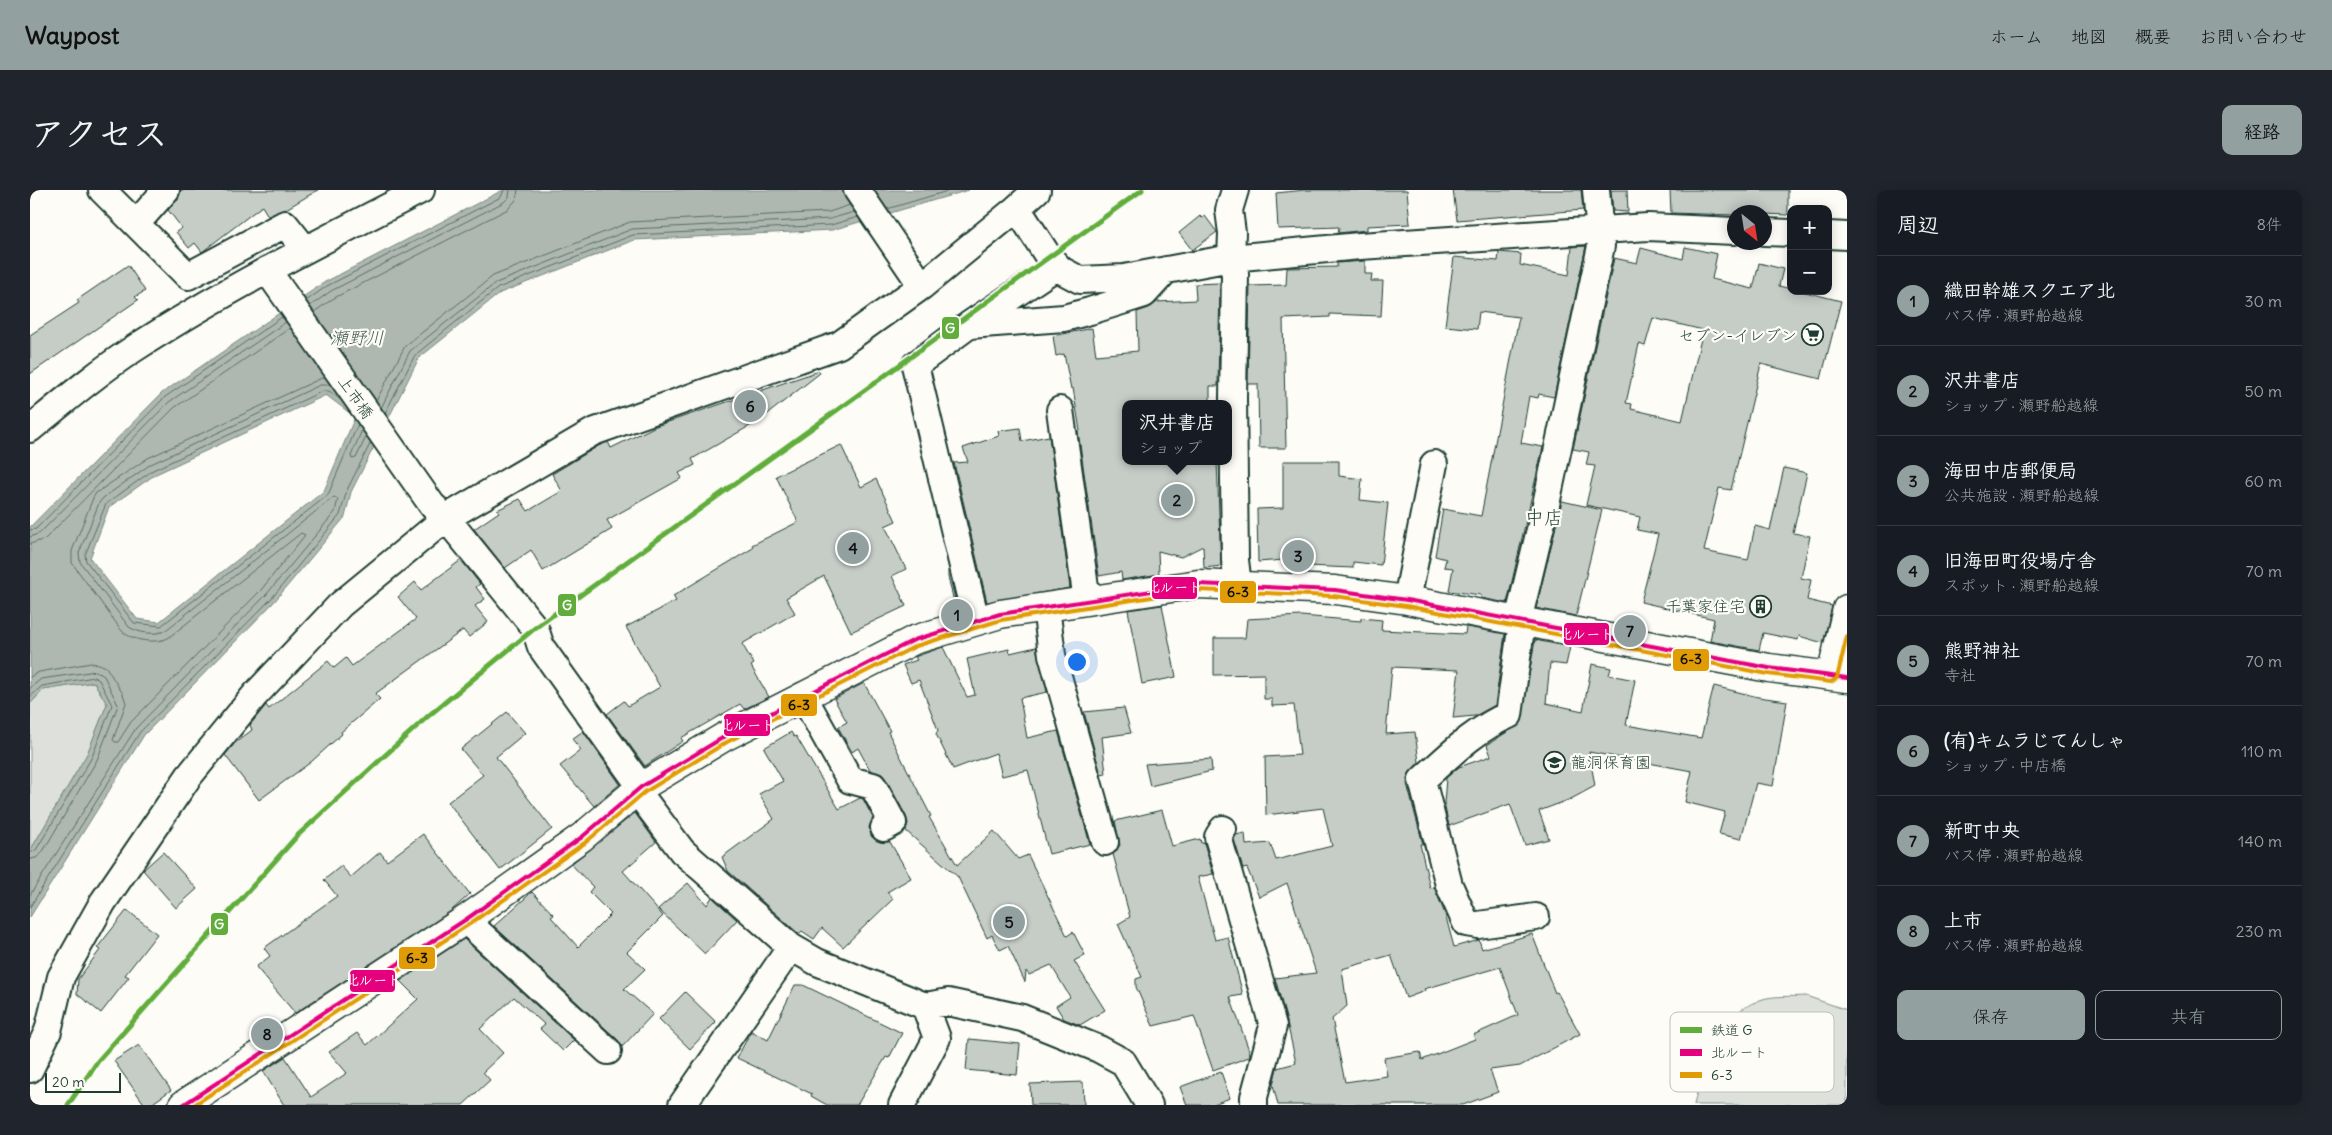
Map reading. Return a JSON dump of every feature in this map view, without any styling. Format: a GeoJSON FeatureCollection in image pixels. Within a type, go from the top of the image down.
{"type":"FeatureCollection","features":[{"type":"Feature","properties":{"kind":"main road"},"geometry":{"type":"LineString","coordinates":[[183,1105],[468,918],[582,837],[639,789],[724,737],[914,640],[976,621],[1000,614],[1198,584],[1335,590],[1407,600],[1769,668],[1839,677],[1847,609]]}},
{"type":"Feature","properties":{"kind":"street"},"geometry":{"type":"LineString","coordinates":[[102,190],[188,276],[286,224],[305,250]]}},
{"type":"Feature","properties":{"kind":"street"},"geometry":{"type":"LineString","coordinates":[[136,224],[166,190]]}},
{"type":"Feature","properties":{"kind":"street"},"geometry":{"type":"LineString","coordinates":[[30,429],[134,349],[274,279],[305,250],[420,190]]}},
{"type":"Feature","properties":{"kind":"street"},"geometry":{"type":"LineString","coordinates":[[856,190],[915,277]]}},
{"type":"Feature","properties":{"kind":"street"},"geometry":{"type":"LineString","coordinates":[[30,1069],[48,1031],[61,977],[104,902],[189,776],[256,695],[340,605],[439,512],[593,432],[839,345],[915,277],[1017,208],[1037,190]]}},
{"type":"Feature","properties":{"kind":"street"},"geometry":{"type":"LineString","coordinates":[[1235,190],[1229,210],[1232,233],[1231,258],[1235,274],[1235,560],[1238,585]]}},
{"type":"Feature","properties":{"kind":"street"},"geometry":{"type":"LineString","coordinates":[[1536,917],[1478,925],[1466,923],[1449,885],[1422,780],[1460,745],[1495,721],[1509,715],[1520,621],[1601,246],[1596,190]]}},
{"type":"Feature","properties":{"kind":"street"},"geometry":{"type":"LineString","coordinates":[[1017,208],[1048,256],[1050,271],[1082,302],[1104,307]]}},
{"type":"Feature","properties":{"kind":"street"},"geometry":{"type":"LineString","coordinates":[[1050,271],[1080,280],[1124,278],[1231,258],[1370,246],[1648,227],[1727,231]]}},
{"type":"Feature","properties":{"kind":"street"},"geometry":{"type":"LineString","coordinates":[[1772,232],[1787,233]]}},
{"type":"Feature","properties":{"kind":"street"},"geometry":{"type":"LineString","coordinates":[[1832,235],[1847,236]]}},
{"type":"Feature","properties":{"kind":"street"},"geometry":{"type":"LineString","coordinates":[[969,325],[1064,318],[1104,307],[1144,294],[1166,270]]}},
{"type":"Feature","properties":{"kind":"street"},"geometry":{"type":"LineString","coordinates":[[976,621],[915,365],[969,325],[1050,271]]}},
{"type":"Feature","properties":{"kind":"street","name":"上市橋"},"geometry":{"type":"LineString","coordinates":[[274,279],[439,512],[535,628],[541,647],[682,851],[791,947],[817,962],[925,1006]]}},
{"type":"Feature","properties":{"kind":"street"},"geometry":{"type":"LineString","coordinates":[[1060,410],[1087,601]]}},
{"type":"Feature","properties":{"kind":"street"},"geometry":{"type":"LineString","coordinates":[[1407,600],[1434,464]]}},
{"type":"Feature","properties":{"kind":"street"},"geometry":{"type":"LineString","coordinates":[[1046,607],[1052,655],[1105,842]]}},
{"type":"Feature","properties":{"kind":"street"},"geometry":{"type":"LineString","coordinates":[[803,696],[850,780],[873,786],[893,823],[884,828]]}},
{"type":"Feature","properties":{"kind":"street"},"geometry":{"type":"LineString","coordinates":[[1222,829],[1218,837],[1273,1026],[1254,1097],[1254,1105]]}},
{"type":"Feature","properties":{"kind":"street"},"geometry":{"type":"LineString","coordinates":[[468,918],[474,928],[608,1051]]}},
{"type":"Feature","properties":{"kind":"street"},"geometry":{"type":"LineString","coordinates":[[682,1105],[791,947]]}},
{"type":"Feature","properties":{"kind":"street"},"geometry":{"type":"LineString","coordinates":[[902,1105],[937,1038],[925,1006],[948,1002],[1022,1018],[1099,1049],[1123,1062],[1149,1105]]}},
{"type":"Feature","properties":{"kind":"shaded area"},"geometry":{"type":"Polygon","coordinates":[[[94,682],[107,704],[87,754],[30,851],[30,704],[43,690],[94,682]]]}},
{"type":"Feature","properties":{"kind":"shaded area"},"geometry":{"type":"Polygon","coordinates":[[[1806,996],[1847,1010],[1847,1105],[1694,1105],[1697,1092],[1834,1092],[1834,1012],[1739,1012],[1760,1000],[1776,997],[1806,996]]]}},
{"type":"Feature","properties":{"kind":"water","name":"瀬野川"},"geometry":{"type":"Polygon","coordinates":[[[503,190],[969,190],[832,230],[634,240],[500,293],[419,358],[351,492],[345,517],[274,602],[144,735],[30,917],[30,851],[87,754],[107,704],[94,682],[43,690],[30,704],[30,527],[162,393],[325,282],[503,190]],[[326,395],[156,474],[109,507],[90,558],[137,619],[159,622],[324,491],[355,417],[326,395]]]}},
{"type":"Feature","properties":{"kind":"building"},"geometry":{"type":"Polygon","coordinates":[[[181,190],[318,190],[286,209],[268,216],[262,206],[202,252],[195,243],[189,248],[176,232],[182,228],[168,210],[178,200],[181,190]]]}},
{"type":"Feature","properties":{"kind":"building"},"geometry":{"type":"Polygon","coordinates":[[[1305,190],[1407,190],[1410,224],[1367,226],[1367,230],[1338,233],[1339,227],[1278,229],[1276,193],[1305,190]]]}},
{"type":"Feature","properties":{"kind":"building"},"geometry":{"type":"Polygon","coordinates":[[[1453,190],[1581,190],[1583,210],[1457,220],[1453,190]]]}},
{"type":"Feature","properties":{"kind":"building"},"geometry":{"type":"Polygon","coordinates":[[[1611,190],[1627,190],[1628,212],[1613,211],[1611,190]]]}},
{"type":"Feature","properties":{"kind":"building"},"geometry":{"type":"Polygon","coordinates":[[[1670,190],[1788,190],[1787,215],[1772,214],[1772,205],[1727,205],[1727,215],[1671,213],[1670,190]]]}},
{"type":"Feature","properties":{"kind":"building"},"geometry":{"type":"Polygon","coordinates":[[[1200,216],[1202,218],[1205,216],[1217,232],[1192,250],[1179,233],[1200,216]]]}},
{"type":"Feature","properties":{"kind":"building"},"geometry":{"type":"Polygon","coordinates":[[[1586,246],[1554,397],[1539,394],[1538,398],[1529,396],[1521,443],[1543,447],[1507,603],[1481,598],[1481,595],[1449,591],[1453,568],[1444,567],[1446,559],[1435,556],[1443,509],[1481,516],[1519,317],[1479,312],[1477,329],[1445,326],[1454,257],[1498,261],[1499,252],[1521,254],[1520,265],[1569,275],[1572,247],[1586,246]]]}},
{"type":"Feature","properties":{"kind":"building"},"geometry":{"type":"Polygon","coordinates":[[[1685,247],[1717,254],[1712,279],[1753,289],[1759,263],[1783,269],[1779,286],[1787,288],[1787,295],[1817,295],[1841,301],[1821,379],[1761,364],[1731,490],[1719,488],[1704,551],[1748,560],[1755,526],[1770,530],[1784,468],[1807,473],[1793,533],[1810,536],[1801,578],[1811,580],[1807,600],[1832,606],[1823,643],[1799,636],[1798,640],[1763,633],[1759,650],[1710,641],[1714,619],[1641,602],[1658,534],[1637,530],[1640,517],[1586,505],[1595,466],[1586,465],[1589,452],[1573,449],[1614,258],[1637,263],[1641,248],[1683,259],[1685,247]],[[1653,318],[1645,346],[1639,344],[1626,403],[1632,404],[1631,409],[1682,421],[1703,330],[1653,318]]]}},
{"type":"Feature","properties":{"kind":"building"},"geometry":{"type":"Polygon","coordinates":[[[1365,261],[1365,274],[1372,274],[1371,281],[1383,281],[1381,316],[1330,314],[1330,317],[1283,319],[1286,448],[1259,448],[1258,384],[1248,384],[1250,286],[1286,285],[1287,268],[1337,267],[1337,263],[1365,261]]]}},
{"type":"Feature","properties":{"kind":"building"},"geometry":{"type":"Polygon","coordinates":[[[128,265],[145,291],[135,297],[138,300],[30,374],[30,335],[79,303],[77,300],[128,265]]]}},
{"type":"Feature","properties":{"kind":"building"},"geometry":{"type":"Polygon","coordinates":[[[1220,283],[1218,386],[1210,386],[1210,400],[1122,400],[1122,465],[1217,465],[1221,566],[1204,568],[1203,546],[1181,557],[1158,551],[1159,574],[1122,580],[1121,572],[1099,576],[1073,388],[1071,389],[1064,354],[1056,356],[1053,336],[1092,328],[1096,355],[1138,351],[1137,312],[1149,308],[1157,302],[1196,300],[1195,284],[1220,283]]]}},
{"type":"Feature","properties":{"kind":"building"},"geometry":{"type":"Polygon","coordinates":[[[819,371],[820,373],[760,420],[692,459],[695,465],[679,473],[682,478],[607,520],[612,529],[543,571],[531,550],[505,568],[474,529],[499,512],[497,510],[520,499],[528,511],[562,491],[552,474],[600,445],[608,442],[611,448],[656,426],[819,371]]]}},
{"type":"Feature","properties":{"kind":"building"},"geometry":{"type":"Polygon","coordinates":[[[1020,428],[1022,441],[1049,436],[1070,588],[987,602],[954,463],[968,462],[963,448],[999,436],[998,431],[1020,428]]]}},
{"type":"Feature","properties":{"kind":"building"},"geometry":{"type":"Polygon","coordinates":[[[841,445],[861,487],[876,479],[896,521],[885,526],[906,569],[892,576],[906,606],[851,632],[824,576],[786,598],[795,613],[742,644],[754,664],[751,666],[769,697],[744,709],[740,704],[681,738],[683,741],[645,766],[607,714],[624,701],[628,706],[660,687],[626,627],[676,601],[673,596],[753,548],[752,545],[798,522],[776,476],[841,445]]]}},
{"type":"Feature","properties":{"kind":"building"},"geometry":{"type":"Polygon","coordinates":[[[1283,461],[1339,461],[1339,476],[1362,479],[1360,500],[1388,503],[1381,565],[1353,562],[1353,568],[1283,565],[1284,560],[1258,562],[1257,509],[1283,508],[1283,461]]]}},
{"type":"Feature","properties":{"kind":"building"},"geometry":{"type":"Polygon","coordinates":[[[1562,501],[1602,510],[1576,616],[1536,608],[1562,501]]]}},
{"type":"Feature","properties":{"kind":"building"},"geometry":{"type":"Polygon","coordinates":[[[461,560],[480,584],[476,587],[485,599],[475,606],[488,622],[469,637],[463,630],[375,694],[380,699],[341,732],[342,734],[311,762],[259,800],[225,755],[235,743],[252,730],[250,725],[266,705],[269,709],[328,661],[334,668],[346,658],[352,666],[416,619],[398,597],[415,582],[421,590],[461,560]]]}},
{"type":"Feature","properties":{"kind":"building"},"geometry":{"type":"Polygon","coordinates":[[[948,570],[958,610],[956,610],[948,570]]]}},
{"type":"Feature","properties":{"kind":"building"},"geometry":{"type":"Polygon","coordinates":[[[1162,605],[1176,677],[1142,684],[1128,610],[1162,605]]]}},
{"type":"Feature","properties":{"kind":"building"},"geometry":{"type":"Polygon","coordinates":[[[1301,616],[1361,621],[1361,618],[1382,620],[1381,630],[1465,634],[1466,627],[1505,634],[1495,705],[1475,716],[1453,718],[1459,670],[1392,667],[1386,734],[1415,732],[1419,762],[1408,775],[1407,784],[1423,844],[1420,844],[1430,888],[1434,887],[1445,914],[1454,947],[1479,940],[1482,949],[1532,934],[1555,993],[1557,992],[1580,1034],[1520,1066],[1490,1070],[1498,1092],[1463,1105],[1278,1105],[1273,1085],[1277,1068],[1296,1063],[1275,978],[1316,973],[1287,883],[1259,897],[1247,868],[1243,869],[1234,839],[1236,835],[1245,833],[1246,845],[1270,843],[1276,860],[1332,846],[1323,808],[1266,815],[1265,757],[1300,755],[1294,705],[1272,706],[1272,699],[1264,699],[1264,674],[1214,675],[1214,638],[1245,638],[1247,619],[1301,616]],[[1391,955],[1342,969],[1347,1006],[1332,1019],[1345,1082],[1387,1076],[1384,1058],[1420,1052],[1422,1060],[1475,1039],[1473,1035],[1518,1015],[1500,967],[1424,989],[1425,991],[1406,998],[1391,955]]]}},
{"type":"Feature","properties":{"kind":"building"},"geometry":{"type":"Polygon","coordinates":[[[1535,640],[1570,647],[1566,665],[1550,663],[1546,703],[1583,711],[1592,664],[1611,668],[1609,675],[1635,680],[1626,725],[1701,738],[1714,686],[1758,697],[1787,701],[1773,786],[1756,783],[1741,839],[1719,834],[1725,812],[1685,802],[1692,771],[1589,752],[1595,786],[1571,799],[1539,811],[1549,839],[1525,845],[1510,804],[1449,826],[1444,803],[1446,778],[1459,767],[1491,756],[1487,745],[1521,723],[1535,640]]]}},
{"type":"Feature","properties":{"kind":"building"},"geometry":{"type":"Polygon","coordinates":[[[943,647],[967,697],[975,695],[967,659],[1009,649],[1010,653],[1036,647],[1047,692],[1020,698],[1027,738],[1058,731],[1090,844],[1049,854],[1028,770],[1002,776],[996,753],[953,769],[936,734],[938,730],[919,680],[911,683],[903,665],[917,660],[915,657],[943,647]]]}},
{"type":"Feature","properties":{"kind":"building"},"geometry":{"type":"Polygon","coordinates":[[[864,683],[890,731],[888,732],[931,816],[929,817],[957,865],[994,831],[1018,859],[1028,855],[1067,936],[1073,932],[1085,955],[1074,961],[1105,1010],[1080,1025],[1064,1019],[1056,1006],[1070,997],[1051,965],[1029,975],[1026,971],[1025,982],[1008,946],[1000,950],[992,935],[987,938],[958,877],[906,831],[908,823],[906,816],[886,779],[882,774],[870,770],[858,748],[852,752],[838,727],[847,722],[834,699],[864,683]]]}},
{"type":"Feature","properties":{"kind":"building"},"geometry":{"type":"Polygon","coordinates":[[[1124,708],[1131,733],[1102,737],[1106,774],[1101,775],[1084,712],[1124,708]]]}},
{"type":"Feature","properties":{"kind":"building"},"geometry":{"type":"Polygon","coordinates":[[[507,712],[525,733],[496,757],[552,829],[500,870],[448,802],[483,775],[461,749],[507,712]]]}},
{"type":"Feature","properties":{"kind":"building"},"geometry":{"type":"Polygon","coordinates":[[[583,731],[620,784],[594,806],[560,766],[581,750],[572,739],[583,731]]]}},
{"type":"Feature","properties":{"kind":"building"},"geometry":{"type":"Polygon","coordinates":[[[791,732],[794,737],[796,736],[839,809],[860,798],[863,799],[873,818],[869,827],[871,836],[877,841],[890,842],[911,878],[887,892],[893,899],[843,947],[822,928],[814,939],[802,931],[799,934],[728,871],[722,857],[774,819],[759,794],[783,781],[764,748],[791,732]]]}},
{"type":"Feature","properties":{"kind":"building"},"geometry":{"type":"Polygon","coordinates":[[[1211,759],[1212,771],[1150,786],[1145,764],[1211,759]]]}},
{"type":"Feature","properties":{"kind":"building"},"geometry":{"type":"Polygon","coordinates":[[[1162,810],[1172,846],[1200,839],[1201,843],[1204,843],[1213,874],[1198,877],[1215,940],[1228,937],[1243,995],[1230,997],[1250,1053],[1249,1057],[1213,1070],[1194,1016],[1153,1026],[1136,987],[1136,979],[1142,977],[1118,924],[1130,917],[1113,854],[1120,845],[1115,821],[1162,810]]]}},
{"type":"Feature","properties":{"kind":"building"},"geometry":{"type":"Polygon","coordinates":[[[635,813],[656,842],[623,871],[663,916],[627,952],[645,969],[624,989],[653,1014],[622,1047],[618,1040],[494,926],[532,892],[554,915],[551,917],[578,947],[611,914],[589,892],[593,887],[571,864],[635,813]]]}},
{"type":"Feature","properties":{"kind":"building"},"geometry":{"type":"Polygon","coordinates":[[[423,834],[470,894],[451,911],[295,1013],[256,967],[270,956],[264,948],[337,896],[324,880],[341,866],[351,877],[380,852],[387,861],[423,834]]]}},
{"type":"Feature","properties":{"kind":"building"},"geometry":{"type":"Polygon","coordinates":[[[163,852],[197,889],[176,908],[143,870],[163,852]]]}},
{"type":"Feature","properties":{"kind":"building"},"geometry":{"type":"Polygon","coordinates":[[[688,883],[707,905],[712,897],[737,920],[705,954],[658,909],[688,883]]]}},
{"type":"Feature","properties":{"kind":"building"},"geometry":{"type":"Polygon","coordinates":[[[127,910],[157,934],[125,975],[129,977],[101,1013],[77,994],[78,979],[100,950],[97,948],[127,910]]]}},
{"type":"Feature","properties":{"kind":"building"},"geometry":{"type":"Polygon","coordinates":[[[464,939],[574,1040],[563,1051],[540,1029],[545,1025],[514,997],[480,1029],[503,1053],[483,1072],[490,1080],[463,1105],[284,1105],[263,1071],[285,1057],[311,1097],[347,1073],[329,1052],[357,1033],[367,1045],[418,999],[400,981],[464,939]]]}},
{"type":"Feature","properties":{"kind":"building"},"geometry":{"type":"Polygon","coordinates":[[[795,985],[803,985],[902,1033],[889,1058],[886,1057],[857,1105],[827,1105],[811,1096],[812,1094],[737,1058],[751,1031],[768,1040],[795,985]]]}},
{"type":"Feature","properties":{"kind":"building"},"geometry":{"type":"Polygon","coordinates":[[[685,992],[716,1022],[690,1049],[659,1019],[685,992]]]}},
{"type":"Feature","properties":{"kind":"building"},"geometry":{"type":"Polygon","coordinates":[[[969,1039],[1020,1044],[1017,1075],[966,1070],[969,1039]]]}},
{"type":"Feature","properties":{"kind":"building"},"geometry":{"type":"Polygon","coordinates":[[[139,1045],[171,1090],[150,1105],[145,1105],[114,1061],[139,1045]]]}},
{"type":"Feature","properties":{"kind":"building"},"geometry":{"type":"Polygon","coordinates":[[[1221,1072],[1230,1098],[1211,1105],[1187,1105],[1180,1087],[1221,1072]]]}},
{"type":"Feature","properties":{"kind":"building"},"geometry":{"type":"Polygon","coordinates":[[[1083,1082],[1084,1105],[1031,1105],[1030,1084],[1083,1082]]]}},
{"type":"Feature","properties":{"kind":"rail line","name":"G"},"geometry":{"type":"LineString","coordinates":[[68,1105],[98,1061],[297,836],[427,717],[535,628],[1142,190]]}},
{"type":"Feature","properties":{"kind":"transit line","name":"北ルート"},"geometry":{"type":"LineString","coordinates":[[183,1105],[468,918],[582,837],[641,787],[724,737],[914,640],[1000,614],[1198,584],[1335,590],[1407,600],[1769,668],[1847,678]]}},
{"type":"Feature","properties":{"kind":"transit line","name":"6-3"},"geometry":{"type":"LineString","coordinates":[[194,1105],[471,923],[586,842],[645,792],[727,742],[916,646],[1001,620],[1198,590],[1334,596],[1406,606],[1768,674],[1831,682],[1837,678],[1847,636]]}},
{"type":"Feature","properties":{"kind":"place","name":"セブン-イレブン"},"geometry":{"type":"Point","coordinates":[1813,335]}},
{"type":"Feature","properties":{"kind":"place","name":"(有)キムラじてんしゃ"},"geometry":{"type":"Point","coordinates":[750,406]}},
{"type":"Feature","properties":{"kind":"place","name":"沢井書店"},"geometry":{"type":"Point","coordinates":[1177,500]}},
{"type":"Feature","properties":{"kind":"place","name":"旧海田町役場庁舎"},"geometry":{"type":"Point","coordinates":[853,548]}},
{"type":"Feature","properties":{"kind":"place","name":"海田中店郵便局"},"geometry":{"type":"Point","coordinates":[1298,556]}},
{"type":"Feature","properties":{"kind":"place","name":"千葉家住宅"},"geometry":{"type":"Point","coordinates":[1761,606]}},
{"type":"Feature","properties":{"kind":"place","name":"織田幹雄スクエア北"},"geometry":{"type":"Point","coordinates":[957,615]}},
{"type":"Feature","properties":{"kind":"place","name":"新町中央"},"geometry":{"type":"Point","coordinates":[1630,631]}},
{"type":"Feature","properties":{"kind":"place","name":"龍洞保育園"},"geometry":{"type":"Point","coordinates":[1555,762]}},
{"type":"Feature","properties":{"kind":"place","name":"熊野神社"},"geometry":{"type":"Point","coordinates":[1009,922]}},
{"type":"Feature","properties":{"kind":"place","name":"上市"},"geometry":{"type":"Point","coordinates":[267,1034]}},
{"type":"Feature","properties":{"kind":"district","name":"中店"},"geometry":{"type":"Point","coordinates":[1544,517]}}]}
